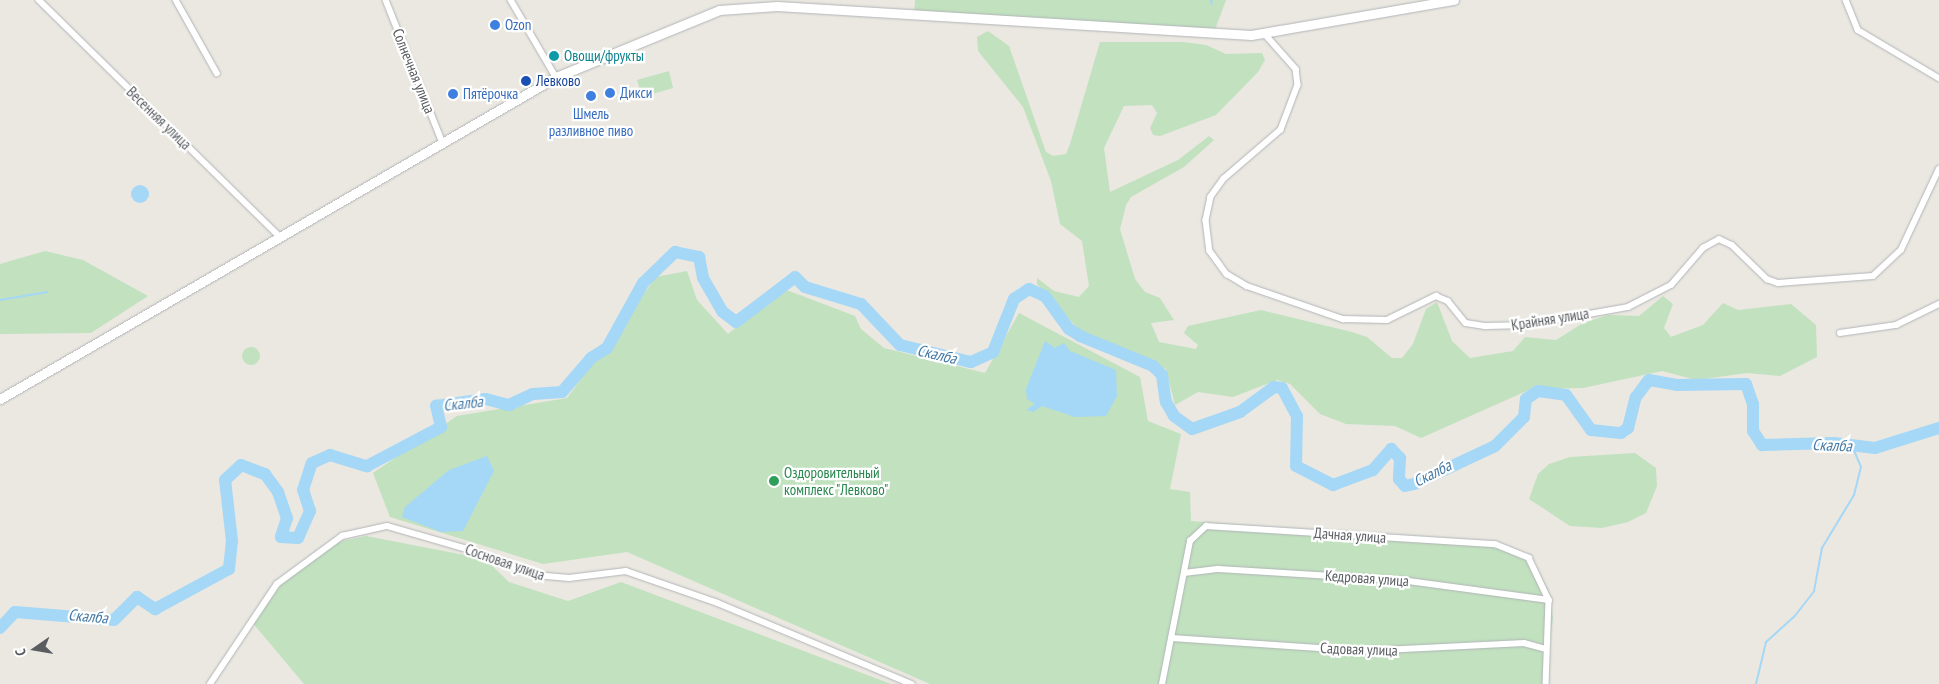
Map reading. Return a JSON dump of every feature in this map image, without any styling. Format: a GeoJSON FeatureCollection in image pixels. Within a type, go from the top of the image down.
{"type":"FeatureCollection","features":[{"type":"Feature","properties":{"kind":"street","name":"Весенняя улица"},"geometry":{"type":"LineString","coordinates":[[39,0],[279,236]]}},
{"type":"Feature","properties":{"kind":"street"},"geometry":{"type":"LineString","coordinates":[[176,0],[217,74]]}},
{"type":"Feature","properties":{"kind":"street","name":"Солнечная улица"},"geometry":{"type":"LineString","coordinates":[[386,0],[442,141]]}},
{"type":"Feature","properties":{"kind":"street"},"geometry":{"type":"LineString","coordinates":[[511,0],[556,76]]}},
{"type":"Feature","properties":{"kind":"street"},"geometry":{"type":"LineString","coordinates":[[0,399],[556,76],[688,20],[752,6],[1154,32],[1265,34],[1454,0]]}},
{"type":"Feature","properties":{"kind":"street"},"geometry":{"type":"LineString","coordinates":[[1846,0],[1858,30],[1939,78]]}},
{"type":"Feature","properties":{"kind":"street","name":"Крайняя улица"},"geometry":{"type":"LineString","coordinates":[[1265,34],[1296,69],[1298,85],[1276,136],[1224,179],[1211,198],[1206,220],[1210,251],[1227,274],[1247,286],[1343,319],[1387,320],[1436,296],[1448,301],[1466,323],[1486,326],[1527,325],[1628,307],[1671,285],[1703,248],[1719,239],[1732,244],[1767,279],[1778,283],[1873,276],[1901,250],[1939,169]]}},
{"type":"Feature","properties":{"kind":"street"},"geometry":{"type":"LineString","coordinates":[[1840,333],[1896,325],[1939,304]]}},
{"type":"Feature","properties":{"kind":"street","name":"Сосновая улица"},"geometry":{"type":"LineString","coordinates":[[210,684],[277,584],[342,536],[387,526],[467,549],[535,575],[569,578],[626,571],[718,603],[912,684]]}},
{"type":"Feature","properties":{"kind":"street","name":"Дачная улица"},"geometry":{"type":"LineString","coordinates":[[1162,684],[1190,541],[1206,526],[1495,544],[1529,558],[1549,600],[1546,684]]}},
{"type":"Feature","properties":{"kind":"street","name":"Кедровая улица"},"geometry":{"type":"LineString","coordinates":[[1184,573],[1219,569],[1401,580],[1549,600]]}},
{"type":"Feature","properties":{"kind":"street","name":"Садовая улица"},"geometry":{"type":"LineString","coordinates":[[1172,638],[1363,651],[1524,643],[1546,649]]}},
{"type":"Feature","properties":{"kind":"green space"},"geometry":{"type":"Polygon","coordinates":[[[915,0],[1226,0],[1213,35],[914,16],[915,0]]]}},
{"type":"Feature","properties":{"kind":"green space"},"geometry":{"type":"Polygon","coordinates":[[[988,31],[1009,46],[1046,152],[1053,156],[1066,154],[1100,42],[1183,42],[1206,45],[1226,54],[1262,53],[1265,60],[1258,72],[1216,115],[1160,136],[1153,135],[1150,128],[1157,113],[1152,105],[1124,106],[1104,148],[1110,192],[1178,160],[1209,136],[1214,140],[1184,167],[1131,197],[1126,205],[1120,229],[1135,279],[1145,292],[1160,298],[1174,320],[1151,323],[1159,342],[1196,349],[1198,345],[1184,333],[1188,326],[1261,310],[1367,337],[1392,358],[1402,358],[1413,344],[1426,309],[1437,302],[1452,341],[1470,358],[1513,351],[1525,337],[1556,340],[1583,323],[1608,315],[1639,316],[1663,296],[1673,304],[1664,328],[1671,337],[1703,325],[1723,303],[1738,310],[1791,304],[1816,325],[1817,357],[1780,376],[1747,373],[1696,380],[1662,371],[1583,388],[1531,389],[1421,438],[1395,426],[1346,424],[1320,414],[1290,384],[1277,380],[1233,397],[1198,392],[1175,405],[1166,369],[1079,330],[1037,284],[1037,278],[1054,291],[1079,297],[1089,286],[1082,241],[1060,224],[1051,181],[1023,107],[978,51],[977,37],[988,31]]]}},
{"type":"Feature","properties":{"kind":"green space"},"geometry":{"type":"Polygon","coordinates":[[[669,71],[673,88],[642,97],[637,80],[669,71]]]}},
{"type":"Feature","properties":{"kind":"green space"},"geometry":{"type":"Polygon","coordinates":[[[45,251],[83,260],[148,296],[91,333],[0,334],[0,264],[45,251]]]}},
{"type":"Feature","properties":{"kind":"green space","name":"Оздоровительный комплекс \"Левково\""},"geometry":{"type":"Polygon","coordinates":[[[687,271],[697,300],[728,334],[784,289],[855,316],[861,329],[884,348],[985,373],[1019,313],[1140,377],[1148,421],[1181,434],[1170,489],[1190,492],[1191,521],[1490,543],[1533,563],[1548,589],[1553,617],[1545,684],[930,684],[627,552],[543,564],[390,517],[373,473],[457,416],[567,398],[656,277],[687,271]]]}},
{"type":"Feature","properties":{"kind":"green space"},"geometry":{"type":"Polygon","coordinates":[[[251,347],[257,350],[260,356],[257,362],[251,365],[245,362],[242,356],[245,350],[251,347]]]}},
{"type":"Feature","properties":{"kind":"green space"},"geometry":{"type":"Polygon","coordinates":[[[1635,453],[1656,468],[1657,486],[1646,513],[1628,522],[1602,528],[1570,526],[1529,499],[1538,474],[1549,464],[1570,457],[1635,453]]]}},
{"type":"Feature","properties":{"kind":"green space"},"geometry":{"type":"Polygon","coordinates":[[[366,536],[485,559],[509,582],[568,601],[621,582],[891,684],[304,684],[251,621],[275,590],[306,563],[337,542],[366,536]]]}},
{"type":"Feature","properties":{"kind":"water"},"geometry":{"type":"Polygon","coordinates":[[[136,185],[144,185],[149,190],[147,201],[136,203],[131,198],[131,190],[136,185]]]}},
{"type":"Feature","properties":{"kind":"water"},"geometry":{"type":"Polygon","coordinates":[[[1045,341],[1055,348],[1064,343],[1070,351],[1116,370],[1117,396],[1106,416],[1075,417],[1042,406],[1033,412],[1026,410],[1035,404],[1027,399],[1026,389],[1045,341]]]}},
{"type":"Feature","properties":{"kind":"water"},"geometry":{"type":"Polygon","coordinates":[[[487,456],[494,471],[463,531],[441,532],[402,517],[405,507],[449,470],[487,456]]]}},
{"type":"Feature","properties":{"kind":"waterway"},"geometry":{"type":"LineString","coordinates":[[1211,0],[1212,4]]}},
{"type":"Feature","properties":{"kind":"waterway","name":"Скалба"},"geometry":{"type":"LineString","coordinates":[[0,628],[15,612],[114,620],[137,597],[155,609],[229,569],[232,541],[225,480],[241,465],[265,474],[278,492],[287,518],[281,537],[298,538],[310,511],[303,490],[312,463],[330,455],[367,466],[441,427],[436,406],[486,399],[509,405],[533,394],[562,392],[591,358],[607,348],[643,283],[675,252],[699,257],[703,278],[723,312],[736,322],[795,277],[805,287],[861,304],[900,345],[971,362],[993,352],[1014,299],[1029,289],[1045,296],[1069,329],[1080,336],[1153,366],[1162,375],[1166,402],[1174,416],[1192,429],[1240,412],[1274,387],[1282,388],[1297,416],[1296,466],[1333,485],[1373,470],[1391,449],[1400,458],[1399,479],[1405,486],[1414,484],[1495,446],[1524,417],[1526,399],[1538,391],[1566,395],[1591,430],[1621,433],[1628,428],[1636,397],[1649,380],[1676,385],[1746,384],[1753,404],[1753,431],[1762,445],[1834,443],[1875,448],[1939,428]]}},
{"type":"Feature","properties":{"kind":"waterway"},"geometry":{"type":"LineString","coordinates":[[0,300],[47,292]]}},
{"type":"Feature","properties":{"kind":"waterway"},"geometry":{"type":"LineString","coordinates":[[1756,684],[1766,642],[1794,617],[1814,591],[1822,548],[1854,495],[1861,467],[1853,448]]}},
{"type":"Feature","properties":{"kind":"place","name":"Ozon"},"geometry":{"type":"Point","coordinates":[495,25]}},
{"type":"Feature","properties":{"kind":"place","name":"Овощи/фрукты"},"geometry":{"type":"Point","coordinates":[554,56]}},
{"type":"Feature","properties":{"kind":"place","name":"Левково"},"geometry":{"type":"Point","coordinates":[526,81]}},
{"type":"Feature","properties":{"kind":"place","name":"Дикси"},"geometry":{"type":"Point","coordinates":[610,93]}},
{"type":"Feature","properties":{"kind":"place","name":"Пятёрочка"},"geometry":{"type":"Point","coordinates":[453,94]}},
{"type":"Feature","properties":{"kind":"place","name":"Шмель разливное пиво"},"geometry":{"type":"Point","coordinates":[591,96]}},
{"type":"Feature","properties":{"kind":"place","name":"Оздоровительный комплекс \"Левково\""},"geometry":{"type":"Point","coordinates":[774,481]}}]}
